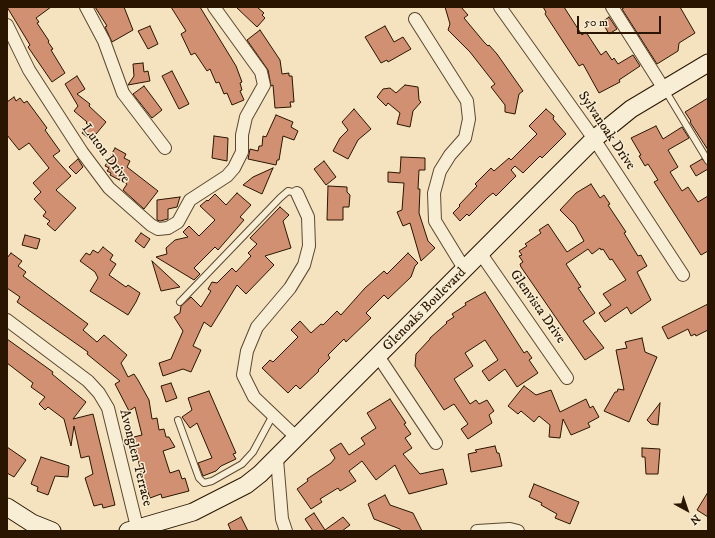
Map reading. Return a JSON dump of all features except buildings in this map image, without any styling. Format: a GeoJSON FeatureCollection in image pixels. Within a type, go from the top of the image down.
{"type":"FeatureCollection","features":[{"type":"Feature","properties":{"kind":"street"},"geometry":{"type":"LineString","coordinates":[[86,7],[104,41],[124,93],[165,148]]}},
{"type":"Feature","properties":{"kind":"street","name":"Luton Drive"},"geometry":{"type":"LineString","coordinates":[[7,26],[29,70],[82,152],[109,188],[151,225],[158,229],[168,228],[178,222],[190,200],[227,176],[234,168],[242,152],[242,135],[246,117],[264,85],[261,72],[214,7]]}},
{"type":"Feature","properties":{"kind":"street","name":"Sylvanoak Drive"},"geometry":{"type":"LineString","coordinates":[[500,7],[594,139],[683,275]]}},
{"type":"Feature","properties":{"kind":"street"},"geometry":{"type":"LineString","coordinates":[[612,7],[664,89]]}},
{"type":"Feature","properties":{"kind":"street"},"geometry":{"type":"LineString","coordinates":[[415,19],[467,101],[469,119],[465,138],[450,155],[440,171],[434,193],[435,221],[464,270]]}},
{"type":"Feature","properties":{"kind":"street","name":"Glenoaks Boulevard"},"geometry":{"type":"LineString","coordinates":[[134,530],[193,512],[246,485],[277,459],[296,438],[464,270],[482,254],[594,139],[631,109],[708,63]]}},
{"type":"Feature","properties":{"kind":"street"},"geometry":{"type":"LineString","coordinates":[[296,438],[254,397],[244,375],[247,351],[257,327],[290,288],[304,265],[309,246],[308,217],[297,194]]}},
{"type":"Feature","properties":{"kind":"street","name":"Glenvista Drive"},"geometry":{"type":"LineString","coordinates":[[482,254],[567,378]]}},
{"type":"Feature","properties":{"kind":"street","name":"Avonglen Terrace"},"geometry":{"type":"LineString","coordinates":[[7,320],[88,381],[100,393],[108,408],[134,530]]}},
{"type":"Feature","properties":{"kind":"street"},"geometry":{"type":"LineString","coordinates":[[378,356],[436,443]]}},
{"type":"Feature","properties":{"kind":"street"},"geometry":{"type":"LineString","coordinates":[[277,459],[282,519],[286,531]]}},
{"type":"Feature","properties":{"kind":"street"},"geometry":{"type":"LineString","coordinates":[[7,507],[32,523],[52,531]]}},
{"type":"Feature","properties":{"kind":"street"},"geometry":{"type":"LineString","coordinates":[[477,531],[510,529],[518,531]]}},
{"type":"Feature","properties":{"kind":"lane"},"geometry":{"type":"LineString","coordinates":[[664,89],[708,161]]}},
{"type":"Feature","properties":{"kind":"lane"},"geometry":{"type":"LineString","coordinates":[[180,302],[280,198],[288,191],[297,194]]}},
{"type":"Feature","properties":{"kind":"lane"},"geometry":{"type":"LineString","coordinates":[[178,420],[199,478],[204,483],[212,482],[242,464],[253,452],[273,415]]}}]}
